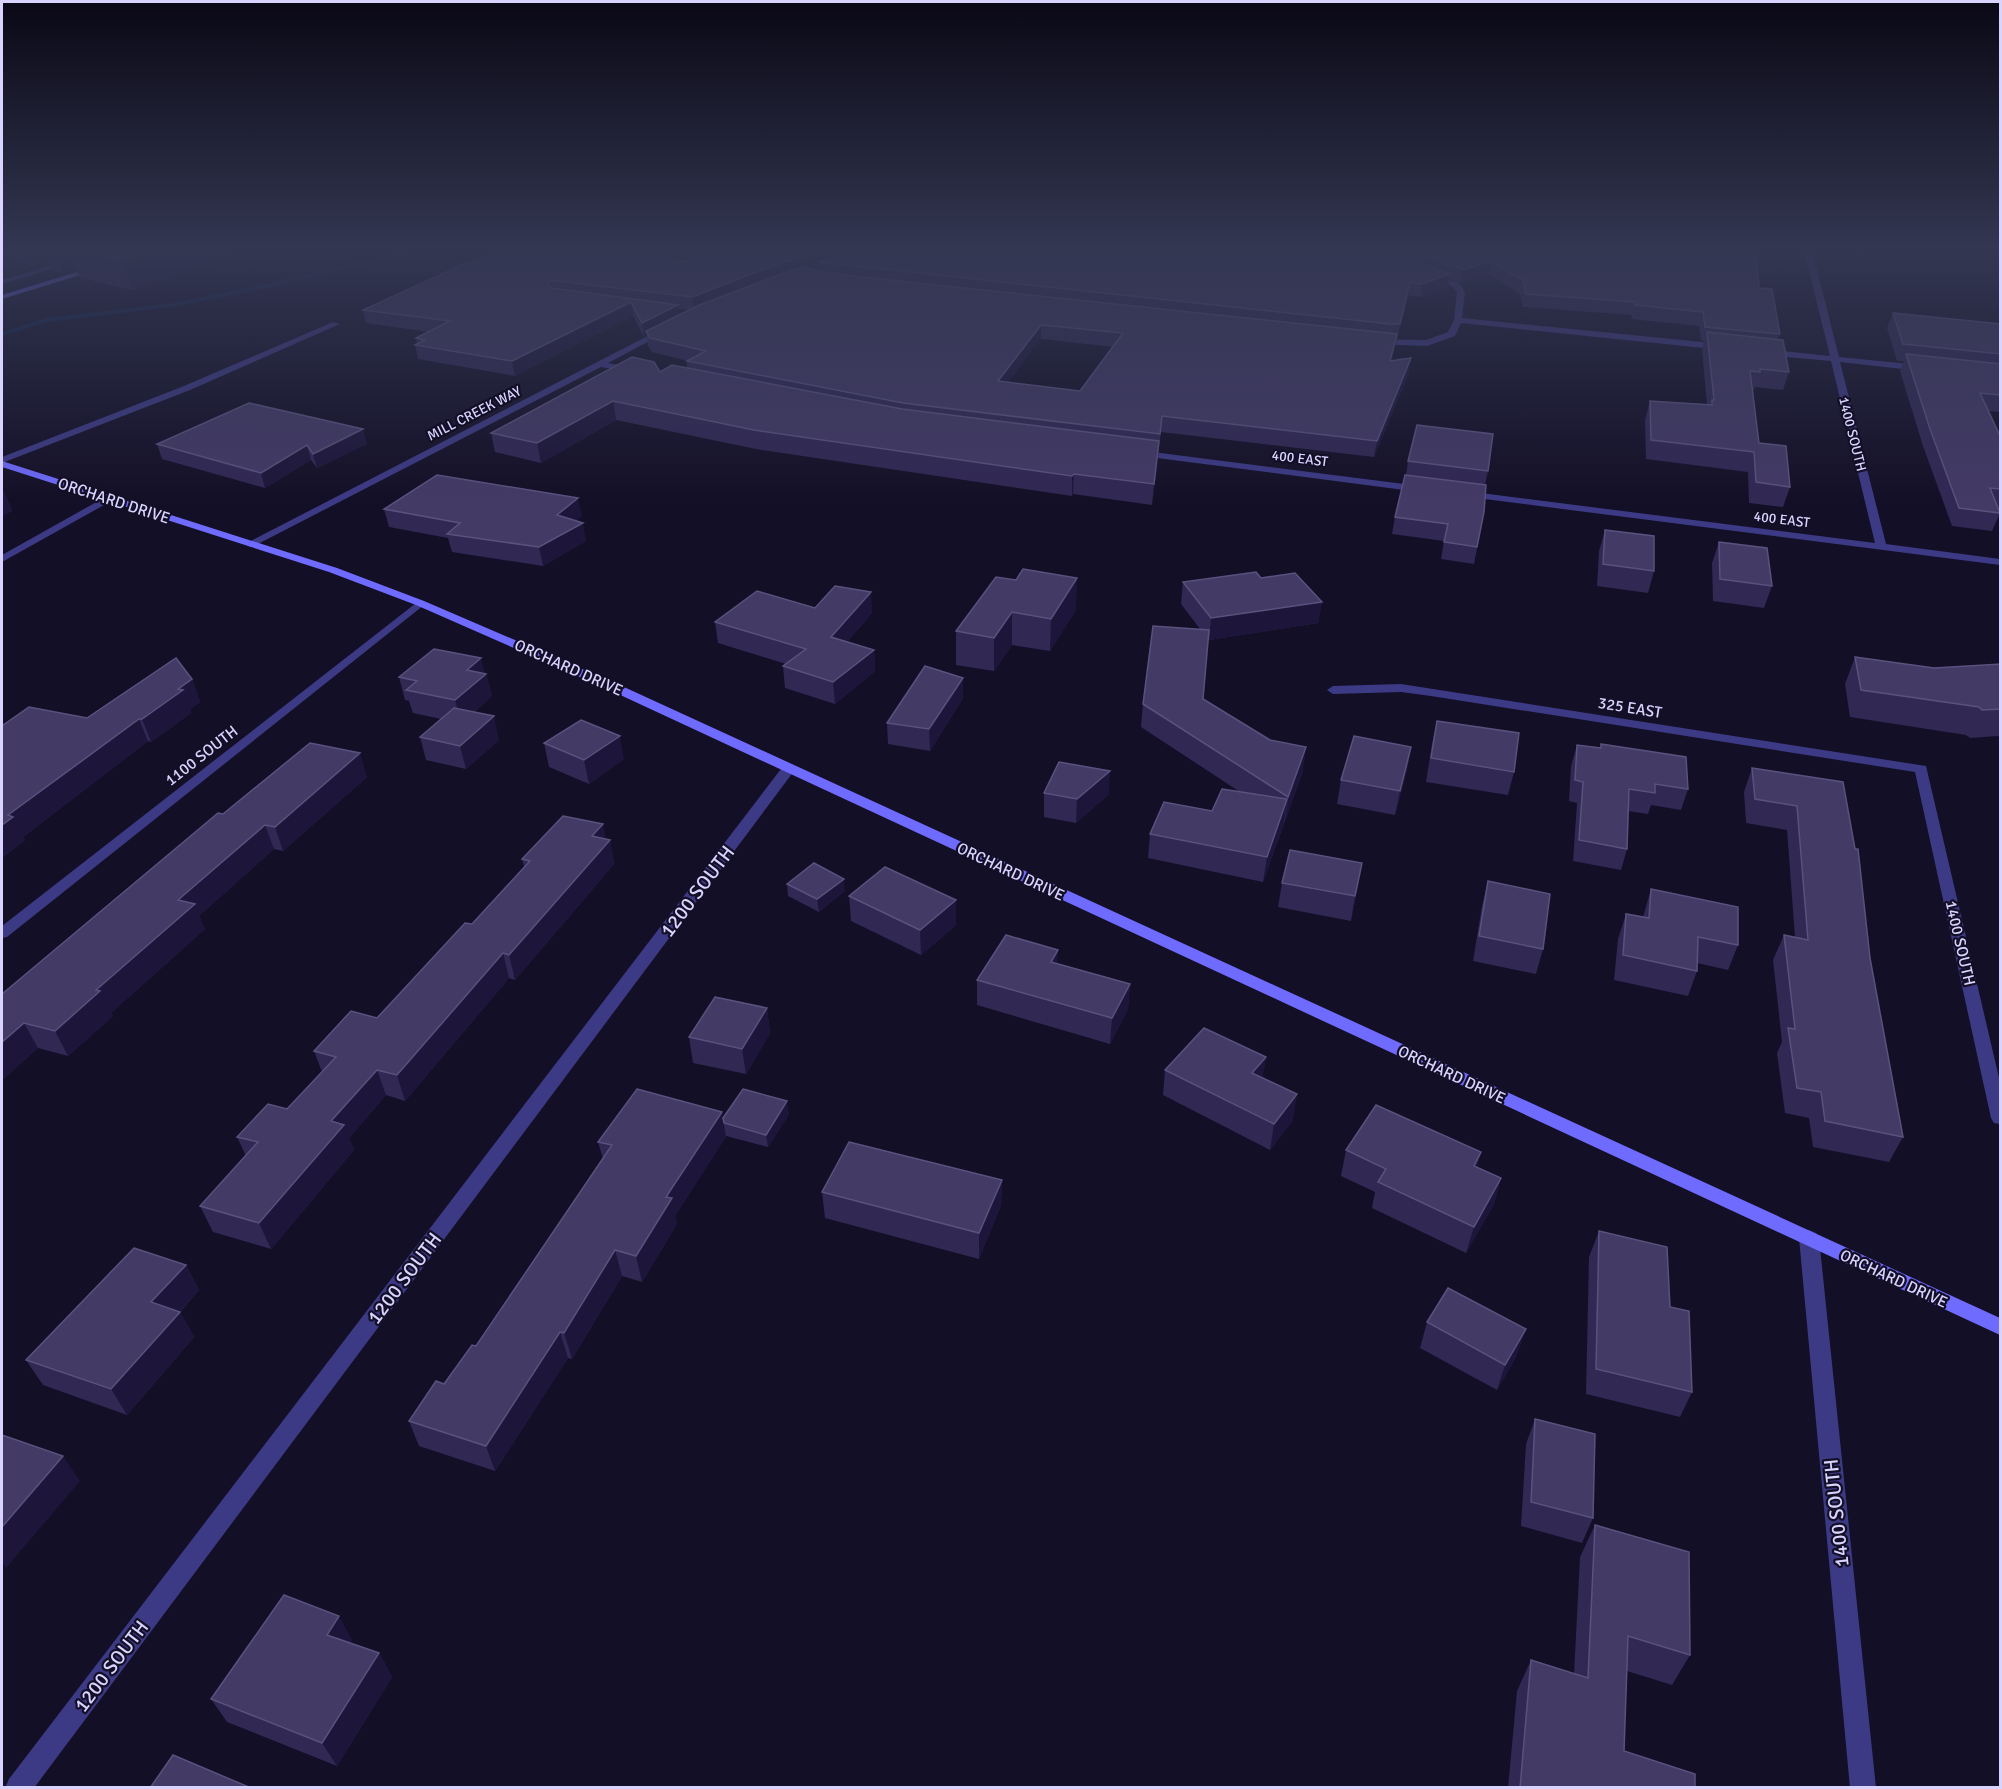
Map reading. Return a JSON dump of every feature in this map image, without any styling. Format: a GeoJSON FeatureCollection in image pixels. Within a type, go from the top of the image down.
{"type":"FeatureCollection","features":[{"type":"Feature","properties":{"kind":"main road","name":"ORCHARD DRIVE"},"geometry":{"type":"LineString","coordinates":[[2,462],[333,570],[420,603],[620,690],[2001,1327]]}},
{"type":"Feature","properties":{"kind":"street"},"geometry":{"type":"LineString","coordinates":[[2,462],[187,388],[314,333]]}},
{"type":"Feature","properties":{"kind":"street","name":"MILL CREEK WAY"},"geometry":{"type":"LineString","coordinates":[[249,544],[659,333]]}},
{"type":"Feature","properties":{"kind":"street"},"geometry":{"type":"LineString","coordinates":[[1364,341],[1427,343],[1452,333]]}},
{"type":"Feature","properties":{"kind":"street"},"geometry":{"type":"LineString","coordinates":[[1589,333],[1729,348]]}},
{"type":"Feature","properties":{"kind":"street","name":"1400 SOUTH"},"geometry":{"type":"LineString","coordinates":[[1829,333],[1881,547]]}},
{"type":"Feature","properties":{"kind":"street"},"geometry":{"type":"LineString","coordinates":[[1753,350],[1930,369]]}},
{"type":"Feature","properties":{"kind":"street"},"geometry":{"type":"LineString","coordinates":[[599,364],[646,373]]}},
{"type":"Feature","properties":{"kind":"street","name":"400 EAST"},"geometry":{"type":"LineString","coordinates":[[1127,452],[1432,490]]}},
{"type":"Feature","properties":{"kind":"street","name":"400 EAST"},"geometry":{"type":"LineString","coordinates":[[1456,493],[2001,562]]}},
{"type":"Feature","properties":{"kind":"street"},"geometry":{"type":"LineString","coordinates":[[2,559],[109,498]]}},
{"type":"Feature","properties":{"kind":"street","name":"1100 SOUTH"},"geometry":{"type":"LineString","coordinates":[[2,933],[420,603]]}},
{"type":"Feature","properties":{"kind":"street","name":"325 EAST"},"geometry":{"type":"LineString","coordinates":[[1333,690],[1401,688],[1431,692],[1922,769]]}},
{"type":"Feature","properties":{"kind":"street","name":"1200 SOUTH"},"geometry":{"type":"LineString","coordinates":[[18,1788],[789,768]]}},
{"type":"Feature","properties":{"kind":"street","name":"1400 SOUTH"},"geometry":{"type":"LineString","coordinates":[[1922,769],[2001,1118]]}},
{"type":"Feature","properties":{"kind":"street","name":"1400 SOUTH"},"geometry":{"type":"LineString","coordinates":[[1809,1238],[1863,1788]]}},
{"type":"Feature","properties":{"kind":"building"},"geometry":{"type":"Polygon","coordinates":[[[425,333],[567,333],[512,361],[415,345],[425,340],[416,338],[425,333]]]}},
{"type":"Feature","properties":{"kind":"building"},"geometry":{"type":"Polygon","coordinates":[[[647,333],[1034,333],[998,381],[1080,391],[1123,333],[1392,333],[1397,334],[1390,361],[1411,358],[1377,441],[1162,416],[1160,434],[903,403],[687,361],[706,351],[650,338],[647,333]]]}},
{"type":"Feature","properties":{"kind":"building"},"geometry":{"type":"Polygon","coordinates":[[[1707,333],[1783,340],[1789,372],[1760,369],[1760,372],[1750,371],[1759,443],[1786,446],[1790,487],[1756,482],[1754,452],[1651,440],[1650,401],[1712,405],[1712,400],[1714,400],[1707,333]]]}},
{"type":"Feature","properties":{"kind":"building"},"geometry":{"type":"Polygon","coordinates":[[[1900,333],[2001,333],[2001,354],[1903,344],[1900,333]]]}},
{"type":"Feature","properties":{"kind":"building"},"geometry":{"type":"Polygon","coordinates":[[[1906,354],[2001,364],[2001,395],[1980,393],[2001,438],[2001,489],[1990,488],[2000,513],[1959,508],[1906,354]]]}},
{"type":"Feature","properties":{"kind":"building"},"geometry":{"type":"Polygon","coordinates":[[[632,357],[654,362],[660,372],[672,365],[902,409],[1159,441],[1154,484],[1074,474],[1072,476],[754,430],[613,401],[537,443],[491,433],[632,357]]]}},
{"type":"Feature","properties":{"kind":"building"},"geometry":{"type":"Polygon","coordinates":[[[249,403],[363,429],[313,454],[307,445],[261,473],[157,444],[249,403]]]}},
{"type":"Feature","properties":{"kind":"building"},"geometry":{"type":"Polygon","coordinates":[[[1417,425],[1493,434],[1488,471],[1408,461],[1417,425]]]}},
{"type":"Feature","properties":{"kind":"building"},"geometry":{"type":"Polygon","coordinates":[[[437,475],[578,498],[557,515],[583,523],[539,547],[447,534],[460,523],[384,509],[437,475]]]}},
{"type":"Feature","properties":{"kind":"building"},"geometry":{"type":"Polygon","coordinates":[[[1405,475],[1486,485],[1484,512],[1477,547],[1444,542],[1448,524],[1395,517],[1405,475]]]}},
{"type":"Feature","properties":{"kind":"building"},"geometry":{"type":"Polygon","coordinates":[[[1605,530],[1654,536],[1654,571],[1603,564],[1605,530]]]}},
{"type":"Feature","properties":{"kind":"building"},"geometry":{"type":"Polygon","coordinates":[[[1719,542],[1767,548],[1772,586],[1720,579],[1719,542]]]}},
{"type":"Feature","properties":{"kind":"building"},"geometry":{"type":"Polygon","coordinates":[[[1023,569],[1077,578],[1051,619],[1012,612],[994,638],[956,631],[996,577],[1016,580],[1023,569]]]}},
{"type":"Feature","properties":{"kind":"building"},"geometry":{"type":"Polygon","coordinates":[[[1256,572],[1261,578],[1295,573],[1322,602],[1211,618],[1183,582],[1256,572]]]}},
{"type":"Feature","properties":{"kind":"building"},"geometry":{"type":"Polygon","coordinates":[[[835,586],[871,592],[831,637],[874,650],[833,682],[783,666],[806,649],[715,622],[757,591],[815,608],[835,586]]]}},
{"type":"Feature","properties":{"kind":"building"},"geometry":{"type":"Polygon","coordinates":[[[1153,626],[1209,630],[1203,699],[1270,740],[1306,747],[1288,797],[1143,704],[1153,626]]]}},
{"type":"Feature","properties":{"kind":"building"},"geometry":{"type":"Polygon","coordinates":[[[434,649],[481,658],[467,670],[486,674],[455,700],[406,690],[417,681],[399,677],[434,649]]]}},
{"type":"Feature","properties":{"kind":"building"},"geometry":{"type":"Polygon","coordinates":[[[1855,657],[1934,668],[2001,664],[2001,709],[1982,710],[1979,707],[1861,690],[1855,657]]]}},
{"type":"Feature","properties":{"kind":"building"},"geometry":{"type":"Polygon","coordinates":[[[176,658],[192,679],[178,689],[183,690],[139,719],[8,815],[13,817],[2,825],[2,726],[29,707],[87,718],[176,658]]]}},
{"type":"Feature","properties":{"kind":"building"},"geometry":{"type":"Polygon","coordinates":[[[925,666],[963,678],[929,729],[887,723],[925,666]]]}},
{"type":"Feature","properties":{"kind":"building"},"geometry":{"type":"Polygon","coordinates":[[[454,708],[494,716],[460,746],[420,737],[454,708]]]}},
{"type":"Feature","properties":{"kind":"building"},"geometry":{"type":"Polygon","coordinates":[[[581,720],[620,736],[584,760],[544,743],[581,720]]]}},
{"type":"Feature","properties":{"kind":"building"},"geometry":{"type":"Polygon","coordinates":[[[1437,721],[1519,733],[1514,772],[1431,758],[1437,721]]]}},
{"type":"Feature","properties":{"kind":"building"},"geometry":{"type":"Polygon","coordinates":[[[1354,736],[1411,747],[1400,791],[1341,780],[1354,736]]]}},
{"type":"Feature","properties":{"kind":"building"},"geometry":{"type":"Polygon","coordinates":[[[310,743],[360,753],[275,827],[265,825],[178,900],[195,904],[96,990],[100,991],[55,1031],[24,1023],[2,1042],[2,994],[218,813],[223,814],[310,743]]]}},
{"type":"Feature","properties":{"kind":"building"},"geometry":{"type":"Polygon","coordinates":[[[1601,744],[1686,757],[1688,789],[1655,784],[1655,793],[1629,789],[1627,849],[1579,840],[1583,782],[1575,780],[1577,745],[1601,748],[1601,744]]]}},
{"type":"Feature","properties":{"kind":"building"},"geometry":{"type":"Polygon","coordinates":[[[1059,762],[1110,771],[1077,799],[1044,793],[1059,762]]]}},
{"type":"Feature","properties":{"kind":"building"},"geometry":{"type":"Polygon","coordinates":[[[1752,768],[1843,782],[1855,849],[1858,849],[1870,958],[1903,1137],[1825,1121],[1821,1092],[1797,1088],[1788,1028],[1795,1029],[1784,935],[1808,940],[1797,806],[1755,799],[1752,768]]]}},
{"type":"Feature","properties":{"kind":"building"},"geometry":{"type":"Polygon","coordinates":[[[1222,789],[1287,799],[1267,857],[1150,834],[1164,802],[1212,811],[1222,789]]]}},
{"type":"Feature","properties":{"kind":"building"},"geometry":{"type":"Polygon","coordinates":[[[563,816],[603,824],[592,836],[610,840],[509,955],[503,953],[397,1075],[377,1070],[331,1121],[344,1125],[259,1223],[200,1206],[258,1142],[237,1137],[268,1104],[287,1109],[336,1057],[314,1051],[351,1011],[377,1018],[465,923],[472,924],[530,861],[522,859],[563,816]]]}},
{"type":"Feature","properties":{"kind":"building"},"geometry":{"type":"Polygon","coordinates":[[[1290,850],[1362,863],[1355,896],[1282,883],[1290,850]]]}},
{"type":"Feature","properties":{"kind":"building"},"geometry":{"type":"Polygon","coordinates":[[[814,863],[844,879],[817,899],[787,884],[814,863]]]}},
{"type":"Feature","properties":{"kind":"building"},"geometry":{"type":"Polygon","coordinates":[[[885,867],[956,900],[920,930],[849,896],[885,867]]]}},
{"type":"Feature","properties":{"kind":"building"},"geometry":{"type":"Polygon","coordinates":[[[1488,881],[1550,894],[1543,949],[1479,936],[1488,881]]]}},
{"type":"Feature","properties":{"kind":"building"},"geometry":{"type":"Polygon","coordinates":[[[1651,889],[1738,907],[1738,945],[1698,937],[1697,971],[1623,955],[1626,914],[1649,918],[1651,889]]]}},
{"type":"Feature","properties":{"kind":"building"},"geometry":{"type":"Polygon","coordinates":[[[1006,935],[1058,950],[1051,962],[1130,984],[1112,1018],[977,980],[1006,935]]]}},
{"type":"Feature","properties":{"kind":"building"},"geometry":{"type":"Polygon","coordinates":[[[715,997],[767,1008],[742,1049],[689,1037],[715,997]]]}},
{"type":"Feature","properties":{"kind":"building"},"geometry":{"type":"Polygon","coordinates":[[[1204,1028],[1266,1057],[1252,1073],[1297,1094],[1274,1124],[1165,1070],[1204,1028]]]}},
{"type":"Feature","properties":{"kind":"building"},"geometry":{"type":"Polygon","coordinates":[[[637,1089],[722,1112],[666,1197],[672,1198],[636,1256],[615,1250],[564,1333],[560,1332],[486,1446],[409,1421],[436,1381],[444,1384],[472,1345],[476,1346],[612,1145],[598,1142],[637,1089]]]}},
{"type":"Feature","properties":{"kind":"building"},"geometry":{"type":"Polygon","coordinates":[[[743,1089],[787,1101],[766,1135],[724,1123],[723,1118],[743,1089]]]}},
{"type":"Feature","properties":{"kind":"building"},"geometry":{"type":"Polygon","coordinates":[[[1376,1105],[1481,1152],[1474,1166],[1501,1178],[1474,1227],[1378,1182],[1386,1169],[1346,1150],[1376,1105]]]}},
{"type":"Feature","properties":{"kind":"building"},"geometry":{"type":"Polygon","coordinates":[[[849,1142],[1002,1180],[979,1233],[822,1192],[849,1142]]]}},
{"type":"Feature","properties":{"kind":"building"},"geometry":{"type":"Polygon","coordinates":[[[1599,1231],[1667,1247],[1670,1307],[1689,1311],[1692,1392],[1596,1369],[1599,1231]]]}},
{"type":"Feature","properties":{"kind":"building"},"geometry":{"type":"Polygon","coordinates":[[[134,1248],[186,1265],[151,1302],[180,1312],[111,1389],[26,1360],[134,1248]]]}},
{"type":"Feature","properties":{"kind":"building"},"geometry":{"type":"Polygon","coordinates":[[[1448,1288],[1526,1329],[1505,1365],[1427,1322],[1448,1288]]]}},
{"type":"Feature","properties":{"kind":"building"},"geometry":{"type":"Polygon","coordinates":[[[1535,1419],[1595,1434],[1593,1518],[1531,1502],[1535,1419]]]}},
{"type":"Feature","properties":{"kind":"building"},"geometry":{"type":"Polygon","coordinates":[[[2,1435],[63,1456],[2,1527],[2,1435]]]}},
{"type":"Feature","properties":{"kind":"building"},"geometry":{"type":"Polygon","coordinates":[[[1595,1525],[1689,1552],[1690,1655],[1628,1636],[1624,1751],[1695,1774],[1695,1788],[1520,1788],[1531,1660],[1588,1678],[1595,1525]]]}},
{"type":"Feature","properties":{"kind":"building"},"geometry":{"type":"Polygon","coordinates":[[[284,1595],[339,1616],[327,1635],[379,1653],[322,1743],[211,1699],[284,1595]]]}},
{"type":"Feature","properties":{"kind":"building"},"geometry":{"type":"Polygon","coordinates":[[[173,1755],[251,1788],[150,1788],[173,1755]]]}}]}
